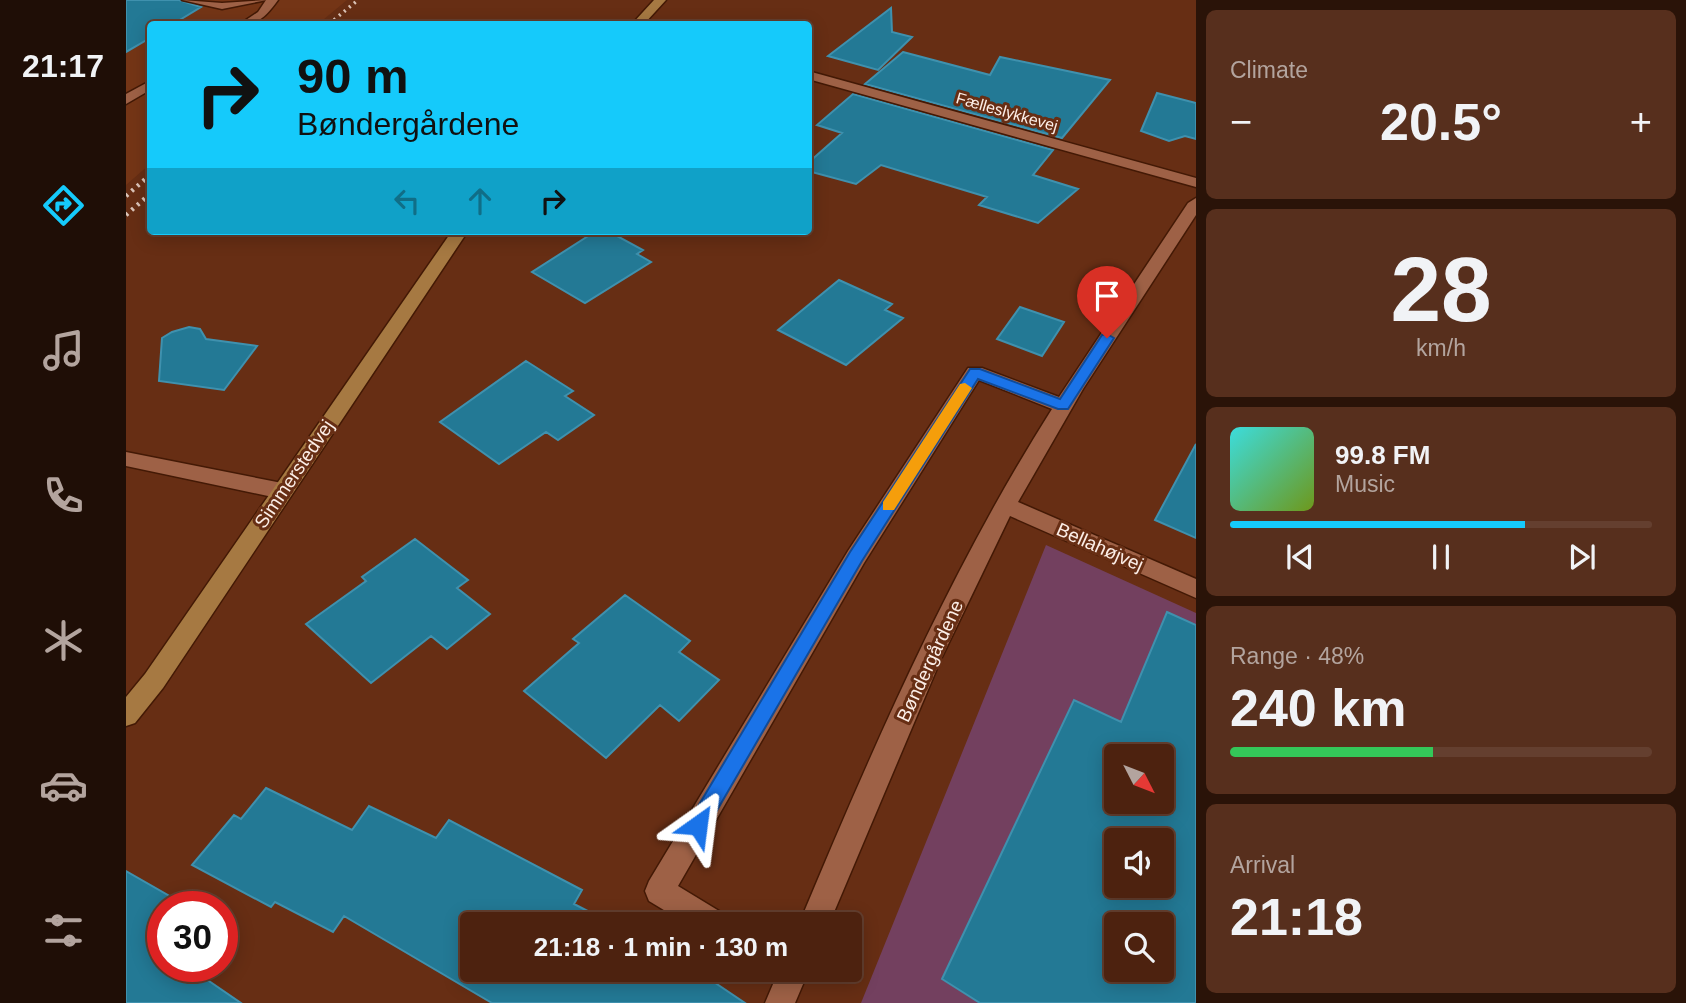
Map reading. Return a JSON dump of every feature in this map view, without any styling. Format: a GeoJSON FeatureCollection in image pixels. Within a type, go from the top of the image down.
{"type":"FeatureCollection","features":[{"type":"Feature","properties":{"kind":"street"},"geometry":{"type":"LineString","coordinates":[[188,0],[222,6],[261,0]]}},
{"type":"Feature","properties":{"kind":"street"},"geometry":{"type":"LineString","coordinates":[[251,21],[261,15],[272,0]]}},
{"type":"Feature","properties":{"kind":"street"},"geometry":{"type":"LineString","coordinates":[[641,21],[660,0]]}},
{"type":"Feature","properties":{"kind":"street","name":"Fælleslykkevej"},"geometry":{"type":"LineString","coordinates":[[812,76],[1196,183]]}},
{"type":"Feature","properties":{"kind":"street"},"geometry":{"type":"LineString","coordinates":[[126,100],[147,87]]}},
{"type":"Feature","properties":{"kind":"street","name":"Bøndergårdene"},"geometry":{"type":"LineString","coordinates":[[819,912],[914,692],[1005,505],[1063,406],[1196,203]]}},
{"type":"Feature","properties":{"kind":"street","name":"Simmerstedvej"},"geometry":{"type":"LineString","coordinates":[[126,715],[154,681],[457,235]]}},
{"type":"Feature","properties":{"kind":"street"},"geometry":{"type":"LineString","coordinates":[[695,912],[659,891],[856,557],[975,372],[1063,406]]}},
{"type":"Feature","properties":{"kind":"street"},"geometry":{"type":"LineString","coordinates":[[126,458],[282,491]]}},
{"type":"Feature","properties":{"kind":"street","name":"Bellahøjvej"},"geometry":{"type":"LineString","coordinates":[[1005,505],[1196,589]]}},
{"type":"Feature","properties":{"kind":"street"},"geometry":{"type":"LineString","coordinates":[[780,1003],[788,982]]}},
{"type":"Feature","properties":{"kind":"shaded area"},"geometry":{"type":"Polygon","coordinates":[[[126,0],[347,0],[322,21],[147,21],[147,167],[126,185],[126,0]]]}},
{"type":"Feature","properties":{"kind":"shaded area"},"geometry":{"type":"Polygon","coordinates":[[[1046,545],[1196,613],[1196,1003],[861,1003],[1046,545]]]}},
{"type":"Feature","properties":{"kind":"building"},"geometry":{"type":"Polygon","coordinates":[[[126,0],[179,0],[201,7],[178,21],[147,21],[147,40],[126,52],[126,0]]]}},
{"type":"Feature","properties":{"kind":"building"},"geometry":{"type":"Polygon","coordinates":[[[891,8],[892,32],[912,37],[878,70],[828,56],[891,8]]]}},
{"type":"Feature","properties":{"kind":"building"},"geometry":{"type":"Polygon","coordinates":[[[903,52],[990,75],[1000,57],[1110,80],[1062,138],[865,84],[903,52]]]}},
{"type":"Feature","properties":{"kind":"building"},"geometry":{"type":"Polygon","coordinates":[[[1157,93],[1196,103],[1196,139],[1185,136],[1169,141],[1141,131],[1157,93]]]}},
{"type":"Feature","properties":{"kind":"building"},"geometry":{"type":"Polygon","coordinates":[[[853,94],[1053,150],[1033,175],[1078,189],[1038,223],[979,205],[987,197],[881,165],[856,184],[812,172],[812,159],[842,133],[817,125],[853,94]]]}},
{"type":"Feature","properties":{"kind":"building"},"geometry":{"type":"Polygon","coordinates":[[[590,235],[615,235],[643,250],[637,254],[651,262],[585,303],[532,272],[590,235]]]}},
{"type":"Feature","properties":{"kind":"building"},"geometry":{"type":"Polygon","coordinates":[[[839,280],[892,304],[885,310],[903,318],[846,365],[778,330],[839,280]]]}},
{"type":"Feature","properties":{"kind":"building"},"geometry":{"type":"Polygon","coordinates":[[[1020,307],[1064,322],[1042,356],[997,339],[1020,307]]]}},
{"type":"Feature","properties":{"kind":"building"},"geometry":{"type":"Polygon","coordinates":[[[189,327],[200,329],[206,339],[257,346],[224,390],[159,381],[162,338],[189,327]]]}},
{"type":"Feature","properties":{"kind":"building"},"geometry":{"type":"Polygon","coordinates":[[[526,361],[573,391],[565,396],[594,415],[558,440],[546,432],[499,464],[440,422],[526,361]]]}},
{"type":"Feature","properties":{"kind":"building"},"geometry":{"type":"Polygon","coordinates":[[[1196,444],[1196,538],[1155,520],[1196,444]]]}},
{"type":"Feature","properties":{"kind":"building"},"geometry":{"type":"Polygon","coordinates":[[[415,539],[468,580],[457,588],[490,614],[447,649],[431,636],[371,683],[306,624],[366,581],[362,577],[415,539]]]}},
{"type":"Feature","properties":{"kind":"building"},"geometry":{"type":"Polygon","coordinates":[[[625,595],[690,641],[679,652],[719,680],[679,721],[660,705],[606,758],[524,691],[579,643],[573,639],[625,595]]]}},
{"type":"Feature","properties":{"kind":"building"},"geometry":{"type":"Polygon","coordinates":[[[1167,612],[1196,625],[1196,1003],[980,1003],[942,979],[1074,700],[1121,722],[1167,612]]]}},
{"type":"Feature","properties":{"kind":"building"},"geometry":{"type":"Polygon","coordinates":[[[266,788],[352,830],[369,806],[436,838],[449,820],[582,890],[574,904],[590,912],[460,912],[460,982],[714,982],[745,1003],[492,1003],[344,916],[333,932],[275,902],[271,907],[192,865],[234,815],[241,819],[266,788]]]}},
{"type":"Feature","properties":{"kind":"building"},"geometry":{"type":"Polygon","coordinates":[[[126,871],[161,891],[147,891],[147,982],[210,982],[241,1003],[126,1003],[126,871]]]}},
{"type":"Feature","properties":{"kind":"railway"},"geometry":{"type":"LineString","coordinates":[[333,21],[358,0]]}},
{"type":"Feature","properties":{"kind":"railway"},"geometry":{"type":"LineString","coordinates":[[126,196],[147,178]]}},
{"type":"Feature","properties":{"kind":"railway"},"geometry":{"type":"LineString","coordinates":[[126,215],[147,197]]}},
{"type":"Feature","properties":{"kind":"slow traffic"},"geometry":{"type":"LineString","coordinates":[[889,506],[965,388]]}},
{"type":"Feature","properties":{"kind":"route"},"geometry":{"type":"LineString","coordinates":[[698,825],[856,557],[975,372],[1063,406],[1107,338]]}}]}
